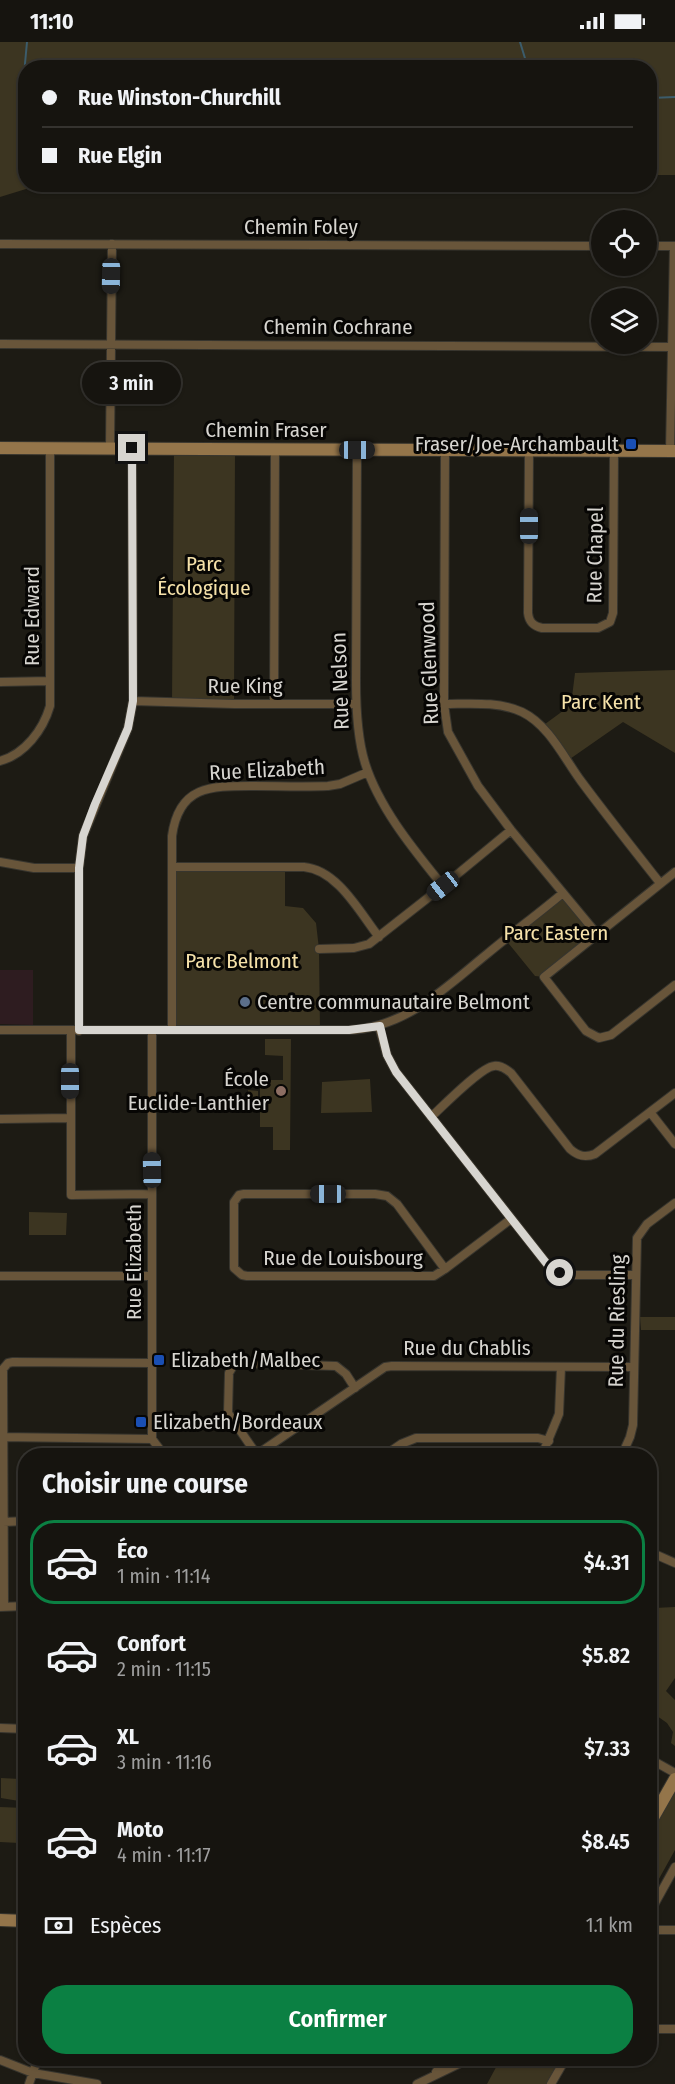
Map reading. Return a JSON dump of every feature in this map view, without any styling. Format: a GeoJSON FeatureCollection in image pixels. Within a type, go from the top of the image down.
{"type":"FeatureCollection","features":[{"type":"Feature","properties":{"kind":"street","name":"Chemin Foley"},"geometry":{"type":"LineString","coordinates":[[0,244],[591,246]]}},
{"type":"Feature","properties":{"kind":"street"},"geometry":{"type":"LineString","coordinates":[[110,448],[112,244]]}},
{"type":"Feature","properties":{"kind":"street"},"geometry":{"type":"LineString","coordinates":[[657,246],[674,246],[672,451]]}},
{"type":"Feature","properties":{"kind":"street","name":"Chemin Cochrane"},"geometry":{"type":"LineString","coordinates":[[0,344],[674,347]]}},
{"type":"Feature","properties":{"kind":"street","name":"Chemin Fraser"},"geometry":{"type":"LineString","coordinates":[[0,448],[672,451]]}},
{"type":"Feature","properties":{"kind":"street","name":"Rue Edward"},"geometry":{"type":"LineString","coordinates":[[0,761],[20,751],[39,730],[50,706],[50,448]]}},
{"type":"Feature","properties":{"kind":"street"},"geometry":{"type":"LineString","coordinates":[[132,448],[133,701],[128,728],[86,828],[79,868],[75,1031],[70,1118],[71,1195],[152,1194]]}},
{"type":"Feature","properties":{"kind":"street"},"geometry":{"type":"LineString","coordinates":[[274,449],[274,704]]}},
{"type":"Feature","properties":{"kind":"street","name":"Rue Nelson"},"geometry":{"type":"LineString","coordinates":[[357,450],[356,704],[362,749],[368,772],[403,834],[443,886]]}},
{"type":"Feature","properties":{"kind":"street","name":"Rue Glenwood"},"geometry":{"type":"LineString","coordinates":[[445,450],[444,704],[446,723],[452,740],[473,779],[511,830],[597,934]]}},
{"type":"Feature","properties":{"kind":"street","name":"Rue Chapel"},"geometry":{"type":"LineString","coordinates":[[529,451],[528,613],[530,622],[542,628],[587,628],[607,625],[613,613],[614,450]]}},
{"type":"Feature","properties":{"kind":"street"},"geometry":{"type":"LineString","coordinates":[[0,682],[50,681]]}},
{"type":"Feature","properties":{"kind":"street","name":"Rue King"},"geometry":{"type":"LineString","coordinates":[[133,701],[356,704]]}},
{"type":"Feature","properties":{"kind":"street"},"geometry":{"type":"LineString","coordinates":[[444,704],[504,706],[521,711],[535,720],[660,883]]}},
{"type":"Feature","properties":{"kind":"street","name":"Rue Elizabeth"},"geometry":{"type":"LineString","coordinates":[[172,1030],[172,836],[175,819],[182,805],[198,792],[218,786],[328,786],[368,772]]}},
{"type":"Feature","properties":{"kind":"street"},"geometry":{"type":"LineString","coordinates":[[319,949],[360,948],[379,937],[511,830]]}},
{"type":"Feature","properties":{"kind":"street"},"geometry":{"type":"LineString","coordinates":[[0,862],[34,868],[79,868]]}},
{"type":"Feature","properties":{"kind":"street"},"geometry":{"type":"LineString","coordinates":[[172,867],[304,867],[318,870],[337,883],[379,937]]}},
{"type":"Feature","properties":{"kind":"street"},"geometry":{"type":"LineString","coordinates":[[675,872],[544,977],[586,1031],[599,1038],[611,1035],[675,985]]}},
{"type":"Feature","properties":{"kind":"street"},"geometry":{"type":"LineString","coordinates":[[0,1030],[349,1030],[380,1026],[406,1015],[430,1000],[563,893]]}},
{"type":"Feature","properties":{"kind":"street"},"geometry":{"type":"LineString","coordinates":[[380,1026],[391,1064],[547,1264],[560,1273],[636,1275]]}},
{"type":"Feature","properties":{"kind":"street","name":"Rue Elizabeth"},"geometry":{"type":"LineString","coordinates":[[152,1030],[152,1439]]}},
{"type":"Feature","properties":{"kind":"street"},"geometry":{"type":"LineString","coordinates":[[431,1117],[483,1070],[500,1066],[511,1073],[570,1149],[580,1155],[590,1156],[675,1093]]}},
{"type":"Feature","properties":{"kind":"street"},"geometry":{"type":"LineString","coordinates":[[650,1112],[675,1144]]}},
{"type":"Feature","properties":{"kind":"street"},"geometry":{"type":"LineString","coordinates":[[0,1119],[70,1118]]}},
{"type":"Feature","properties":{"kind":"street","name":"Rue de Louisbourg"},"geometry":{"type":"LineString","coordinates":[[445,1269],[397,1204],[387,1196],[375,1194],[244,1194],[240,1195],[234,1203],[234,1268],[242,1275],[434,1276],[445,1269],[512,1219]]}},
{"type":"Feature","properties":{"kind":"street","name":"Rue du Riesling"},"geometry":{"type":"LineString","coordinates":[[625,1448],[633,1425],[636,1246],[641,1230],[675,1203]]}},
{"type":"Feature","properties":{"kind":"street"},"geometry":{"type":"LineString","coordinates":[[0,1276],[152,1276]]}},
{"type":"Feature","properties":{"kind":"street"},"geometry":{"type":"LineString","coordinates":[[18,1606],[2,1607],[3,1369],[9,1363],[152,1363]]}},
{"type":"Feature","properties":{"kind":"street"},"geometry":{"type":"LineString","coordinates":[[252,1448],[228,1413],[229,1373],[233,1366],[241,1363],[336,1366],[346,1374],[355,1388]]}},
{"type":"Feature","properties":{"kind":"street","name":"Rue du Chablis"},"geometry":{"type":"LineString","coordinates":[[267,1448],[385,1367],[392,1365],[633,1367]]}},
{"type":"Feature","properties":{"kind":"street"},"geometry":{"type":"LineString","coordinates":[[546,1448],[560,1413],[561,1367]]}},
{"type":"Feature","properties":{"kind":"street"},"geometry":{"type":"LineString","coordinates":[[1,1437],[152,1439],[159,1448]]}},
{"type":"Feature","properties":{"kind":"street"},"geometry":{"type":"LineString","coordinates":[[395,1448],[416,1438],[534,1438],[549,1441]]}},
{"type":"Feature","properties":{"kind":"street"},"geometry":{"type":"LineString","coordinates":[[3,1522],[18,1521]]}},
{"type":"Feature","properties":{"kind":"street"},"geometry":{"type":"LineString","coordinates":[[657,1555],[675,1563]]}},
{"type":"Feature","properties":{"kind":"street"},"geometry":{"type":"LineString","coordinates":[[0,1728],[18,1729]]}},
{"type":"Feature","properties":{"kind":"street"},"geometry":{"type":"LineString","coordinates":[[657,1762],[675,1773]]}},
{"type":"Feature","properties":{"kind":"street"},"geometry":{"type":"LineString","coordinates":[[657,1811],[675,1779]]}},
{"type":"Feature","properties":{"kind":"street"},"geometry":{"type":"LineString","coordinates":[[657,1899],[675,1867]]}},
{"type":"Feature","properties":{"kind":"street"},"geometry":{"type":"LineString","coordinates":[[0,1920],[18,1920]]}},
{"type":"Feature","properties":{"kind":"street"},"geometry":{"type":"LineString","coordinates":[[657,1930],[675,1930]]}},
{"type":"Feature","properties":{"kind":"street"},"geometry":{"type":"LineString","coordinates":[[657,2028],[675,2029]]}},
{"type":"Feature","properties":{"kind":"street"},"geometry":{"type":"LineString","coordinates":[[0,2060],[33,2073],[97,2084]]}},
{"type":"Feature","properties":{"kind":"street"},"geometry":{"type":"LineString","coordinates":[[29,2084],[35,2066]]}},
{"type":"Feature","properties":{"kind":"street"},"geometry":{"type":"LineString","coordinates":[[429,2084],[441,2066]]}},
{"type":"Feature","properties":{"kind":"street"},"geometry":{"type":"LineString","coordinates":[[417,2084],[454,2066]]}},
{"type":"Feature","properties":{"kind":"street"},"geometry":{"type":"LineString","coordinates":[[551,2084],[561,2066]]}},
{"type":"Feature","properties":{"kind":"shaded area"},"geometry":{"type":"Polygon","coordinates":[[[0,970],[33,970],[33,1025],[0,1024],[0,970]]]}},
{"type":"Feature","properties":{"kind":"green space"},"geometry":{"type":"Polygon","coordinates":[[[0,42],[675,42],[675,175],[657,175],[657,60],[18,60],[18,191],[0,197],[0,42]]]}},
{"type":"Feature","properties":{"kind":"green space","name":"Parc Écologique"},"geometry":{"type":"Polygon","coordinates":[[[174,449],[235,449],[234,704],[172,703],[174,449]]]}},
{"type":"Feature","properties":{"kind":"green space","name":"Parc Kent"},"geometry":{"type":"Polygon","coordinates":[[[675,670],[675,753],[623,722],[567,761],[541,727],[571,705],[575,673],[675,670]]]}},
{"type":"Feature","properties":{"kind":"green space","name":"Parc Belmont"},"geometry":{"type":"Polygon","coordinates":[[[172,867],[285,867],[285,906],[303,908],[316,923],[319,949],[320,1030],[172,1030],[172,867]]]}},
{"type":"Feature","properties":{"kind":"green space","name":"Parc Eastern"},"geometry":{"type":"Polygon","coordinates":[[[563,893],[597,934],[544,977],[535,976],[505,939],[563,893]]]}},
{"type":"Feature","properties":{"kind":"green space"},"geometry":{"type":"Polygon","coordinates":[[[265,1039],[291,1039],[290,1150],[273,1150],[273,1127],[260,1127],[260,1084],[249,1083],[249,1076],[270,1076],[271,1080],[283,1080],[283,1056],[265,1055],[265,1039]]]}},
{"type":"Feature","properties":{"kind":"green space"},"geometry":{"type":"Polygon","coordinates":[[[370,1079],[372,1112],[321,1113],[322,1082],[370,1079]]]}},
{"type":"Feature","properties":{"kind":"green space"},"geometry":{"type":"Polygon","coordinates":[[[248,1090],[258,1091],[258,1107],[248,1107],[248,1090]]]}},
{"type":"Feature","properties":{"kind":"green space"},"geometry":{"type":"Polygon","coordinates":[[[29,1212],[67,1213],[66,1235],[29,1235],[29,1212]]]}},
{"type":"Feature","properties":{"kind":"green space"},"geometry":{"type":"Polygon","coordinates":[[[640,1317],[675,1317],[675,1330],[641,1330],[640,1317]]]}},
{"type":"Feature","properties":{"kind":"green space"},"geometry":{"type":"Polygon","coordinates":[[[675,1607],[675,1678],[666,1691],[675,1700],[675,1746],[671,1743],[673,1732],[667,1723],[657,1716],[657,1608],[675,1607]]]}},
{"type":"Feature","properties":{"kind":"green space"},"geometry":{"type":"Polygon","coordinates":[[[1,1778],[18,1779],[18,1801],[1,1798],[1,1778]]]}},
{"type":"Feature","properties":{"kind":"green space"},"geometry":{"type":"Polygon","coordinates":[[[675,1781],[675,1850],[657,1882],[657,1813],[675,1781]]]}},
{"type":"Feature","properties":{"kind":"green space"},"geometry":{"type":"Polygon","coordinates":[[[0,1807],[18,1808],[18,1843],[0,1842],[0,1807]]]}},
{"type":"Feature","properties":{"kind":"green space"},"geometry":{"type":"Polygon","coordinates":[[[497,2066],[561,2066],[551,2084],[487,2084],[497,2066]]]}},
{"type":"Feature","properties":{"kind":"waterway"},"geometry":{"type":"LineString","coordinates":[[25,60],[27,42]]}},
{"type":"Feature","properties":{"kind":"waterway"},"geometry":{"type":"LineString","coordinates":[[520,42],[526,60]]}},
{"type":"Feature","properties":{"kind":"waterway"},"geometry":{"type":"LineString","coordinates":[[657,98],[675,97]]}},
{"type":"Feature","properties":{"kind":"place","name":"Fraser/Joe-Archambault"},"geometry":{"type":"Point","coordinates":[631,444]}},
{"type":"Feature","properties":{"kind":"place","name":"Centre communautaire Belmont"},"geometry":{"type":"Point","coordinates":[245,1002]}},
{"type":"Feature","properties":{"kind":"place","name":"École Euclide-Lanthier"},"geometry":{"type":"Point","coordinates":[281,1091]}},
{"type":"Feature","properties":{"kind":"place","name":"Elizabeth/Malbec"},"geometry":{"type":"Point","coordinates":[159,1360]}},
{"type":"Feature","properties":{"kind":"place","name":"Elizabeth/Bordeaux"},"geometry":{"type":"Point","coordinates":[141,1422]}},
{"type":"Feature","properties":{"kind":"route"},"geometry":{"type":"LineString","coordinates":[[132,448],[133,701],[128,728],[88,819],[80,853],[79,1030],[349,1030],[380,1026],[387,1055],[396,1072],[547,1264],[560,1273]]}}]}
